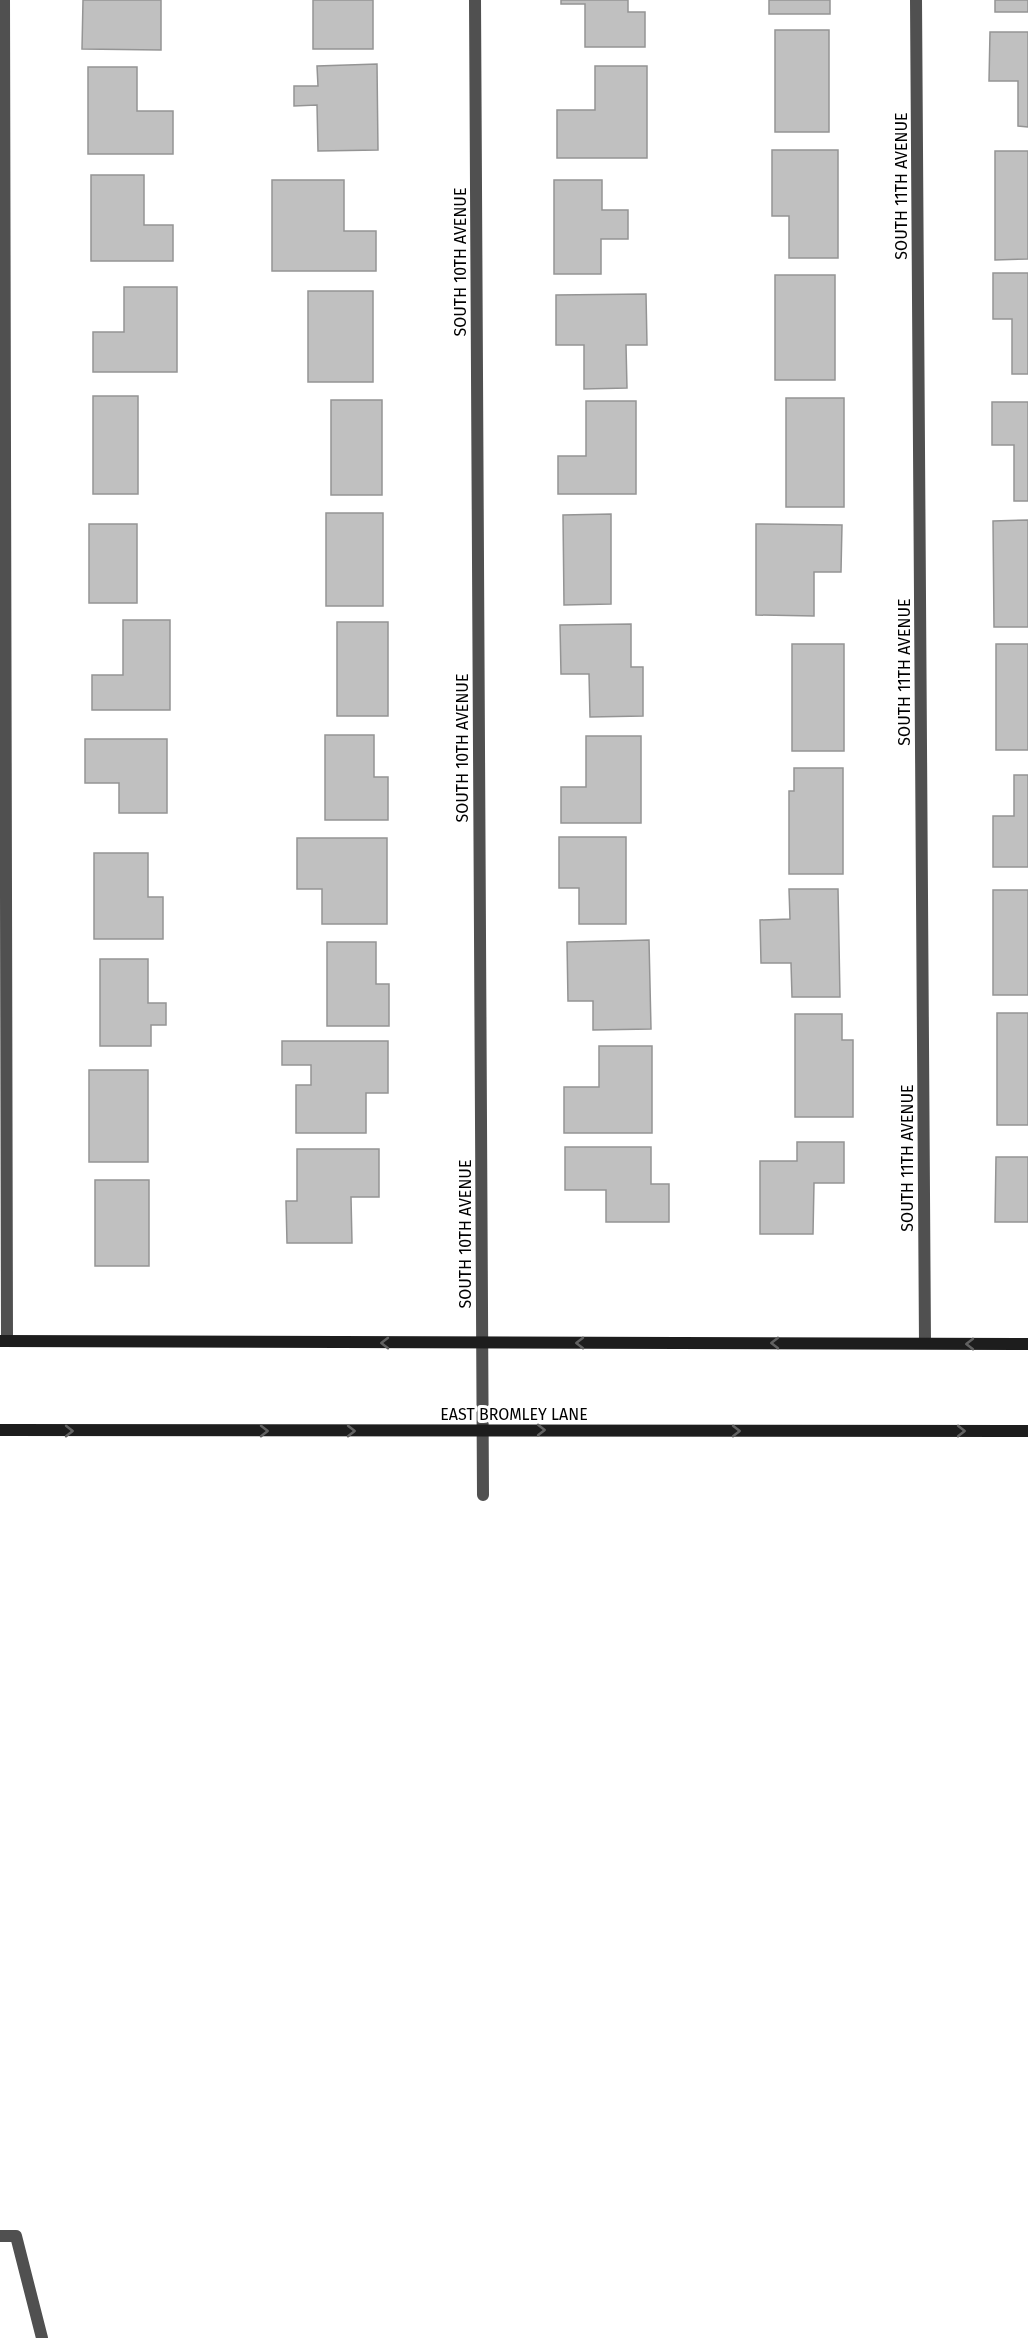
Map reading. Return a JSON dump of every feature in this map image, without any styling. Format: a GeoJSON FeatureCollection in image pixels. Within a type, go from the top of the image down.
{"type":"FeatureCollection","features":[{"type":"Feature","properties":{"kind":"main road"},"geometry":{"type":"LineString","coordinates":[[4,1341],[1028,1344]]}},
{"type":"Feature","properties":{"kind":"main road","name":"EAST BROMLEY LANE"},"geometry":{"type":"LineString","coordinates":[[0,1430],[1028,1431]]}},
{"type":"Feature","properties":{"kind":"street"},"geometry":{"type":"LineString","coordinates":[[4,0],[4,1341]]}},
{"type":"Feature","properties":{"kind":"street","name":"SOUTH 10TH AVENUE"},"geometry":{"type":"LineString","coordinates":[[474,0],[483,1495]]}},
{"type":"Feature","properties":{"kind":"street","name":"SOUTH 11TH AVENUE"},"geometry":{"type":"LineString","coordinates":[[916,0],[925,1344]]}},
{"type":"Feature","properties":{"kind":"street"},"geometry":{"type":"LineString","coordinates":[[0,2236],[16,2236],[42,2338]]}},
{"type":"Feature","properties":{"kind":"building"},"geometry":{"type":"Polygon","coordinates":[[[83,0],[161,0],[161,50],[82,49],[83,0]]]}},
{"type":"Feature","properties":{"kind":"building"},"geometry":{"type":"Polygon","coordinates":[[[313,0],[373,0],[373,49],[313,49],[313,0]]]}},
{"type":"Feature","properties":{"kind":"building"},"geometry":{"type":"Polygon","coordinates":[[[561,0],[628,0],[628,12],[645,12],[645,47],[585,47],[585,4],[561,4],[561,0]]]}},
{"type":"Feature","properties":{"kind":"building"},"geometry":{"type":"Polygon","coordinates":[[[769,0],[830,0],[830,14],[769,14],[769,0]]]}},
{"type":"Feature","properties":{"kind":"building"},"geometry":{"type":"Polygon","coordinates":[[[995,0],[1028,0],[1028,12],[995,12],[995,0]]]}},
{"type":"Feature","properties":{"kind":"building"},"geometry":{"type":"Polygon","coordinates":[[[775,30],[829,30],[829,132],[775,132],[775,30]]]}},
{"type":"Feature","properties":{"kind":"building"},"geometry":{"type":"Polygon","coordinates":[[[990,32],[1028,32],[1028,127],[1018,126],[1018,81],[989,81],[990,32]]]}},
{"type":"Feature","properties":{"kind":"building"},"geometry":{"type":"Polygon","coordinates":[[[377,64],[378,150],[318,151],[317,105],[294,106],[294,86],[318,86],[317,66],[377,64]]]}},
{"type":"Feature","properties":{"kind":"building"},"geometry":{"type":"Polygon","coordinates":[[[595,66],[647,66],[647,158],[557,158],[557,110],[595,110],[595,66]]]}},
{"type":"Feature","properties":{"kind":"building"},"geometry":{"type":"Polygon","coordinates":[[[88,67],[137,67],[137,111],[173,111],[173,154],[88,154],[88,67]]]}},
{"type":"Feature","properties":{"kind":"building"},"geometry":{"type":"Polygon","coordinates":[[[772,150],[838,150],[838,258],[789,258],[789,216],[772,216],[772,150]]]}},
{"type":"Feature","properties":{"kind":"building"},"geometry":{"type":"Polygon","coordinates":[[[995,151],[1028,151],[1028,259],[995,260],[995,151]]]}},
{"type":"Feature","properties":{"kind":"building"},"geometry":{"type":"Polygon","coordinates":[[[91,175],[144,175],[144,225],[173,225],[173,261],[91,261],[91,175]]]}},
{"type":"Feature","properties":{"kind":"building"},"geometry":{"type":"Polygon","coordinates":[[[272,180],[344,180],[344,231],[376,231],[376,271],[272,271],[272,180]]]}},
{"type":"Feature","properties":{"kind":"building"},"geometry":{"type":"Polygon","coordinates":[[[554,180],[602,180],[602,210],[628,210],[628,239],[601,239],[601,274],[554,274],[554,180]]]}},
{"type":"Feature","properties":{"kind":"building"},"geometry":{"type":"Polygon","coordinates":[[[993,273],[1028,273],[1028,374],[1012,374],[1012,319],[993,319],[993,273]]]}},
{"type":"Feature","properties":{"kind":"building"},"geometry":{"type":"Polygon","coordinates":[[[775,275],[835,275],[835,380],[775,380],[775,275]]]}},
{"type":"Feature","properties":{"kind":"building"},"geometry":{"type":"Polygon","coordinates":[[[124,287],[177,287],[177,372],[93,372],[93,332],[124,332],[124,287]]]}},
{"type":"Feature","properties":{"kind":"building"},"geometry":{"type":"Polygon","coordinates":[[[308,291],[373,291],[373,382],[308,382],[308,291]]]}},
{"type":"Feature","properties":{"kind":"building"},"geometry":{"type":"Polygon","coordinates":[[[646,294],[647,345],[626,345],[627,388],[584,389],[584,345],[556,345],[556,295],[646,294]]]}},
{"type":"Feature","properties":{"kind":"building"},"geometry":{"type":"Polygon","coordinates":[[[93,396],[138,396],[138,494],[93,494],[93,396]]]}},
{"type":"Feature","properties":{"kind":"building"},"geometry":{"type":"Polygon","coordinates":[[[786,398],[844,398],[844,507],[786,507],[786,398]]]}},
{"type":"Feature","properties":{"kind":"building"},"geometry":{"type":"Polygon","coordinates":[[[331,400],[382,400],[382,495],[331,495],[331,400]]]}},
{"type":"Feature","properties":{"kind":"building"},"geometry":{"type":"Polygon","coordinates":[[[586,401],[636,401],[636,494],[558,494],[558,456],[586,456],[586,401]]]}},
{"type":"Feature","properties":{"kind":"building"},"geometry":{"type":"Polygon","coordinates":[[[992,402],[1028,402],[1028,501],[1014,501],[1014,445],[992,445],[992,402]]]}},
{"type":"Feature","properties":{"kind":"building"},"geometry":{"type":"Polygon","coordinates":[[[326,513],[383,513],[383,606],[326,606],[326,513]]]}},
{"type":"Feature","properties":{"kind":"building"},"geometry":{"type":"Polygon","coordinates":[[[611,514],[611,604],[564,605],[563,515],[611,514]]]}},
{"type":"Feature","properties":{"kind":"building"},"geometry":{"type":"Polygon","coordinates":[[[1028,520],[1028,627],[994,627],[993,521],[1028,520]]]}},
{"type":"Feature","properties":{"kind":"building"},"geometry":{"type":"Polygon","coordinates":[[[89,524],[137,524],[137,603],[89,603],[89,524]]]}},
{"type":"Feature","properties":{"kind":"building"},"geometry":{"type":"Polygon","coordinates":[[[756,524],[842,525],[841,572],[814,572],[814,616],[756,615],[756,524]]]}},
{"type":"Feature","properties":{"kind":"building"},"geometry":{"type":"Polygon","coordinates":[[[123,620],[170,620],[170,710],[92,710],[92,675],[123,675],[123,620]]]}},
{"type":"Feature","properties":{"kind":"building"},"geometry":{"type":"Polygon","coordinates":[[[337,622],[388,622],[388,716],[337,716],[337,622]]]}},
{"type":"Feature","properties":{"kind":"building"},"geometry":{"type":"Polygon","coordinates":[[[631,624],[631,667],[643,667],[643,716],[590,717],[589,674],[561,674],[560,625],[631,624]]]}},
{"type":"Feature","properties":{"kind":"building"},"geometry":{"type":"Polygon","coordinates":[[[792,644],[844,644],[844,751],[792,751],[792,644]]]}},
{"type":"Feature","properties":{"kind":"building"},"geometry":{"type":"Polygon","coordinates":[[[996,644],[1028,644],[1028,750],[996,750],[996,644]]]}},
{"type":"Feature","properties":{"kind":"building"},"geometry":{"type":"Polygon","coordinates":[[[325,735],[374,735],[374,777],[388,777],[388,820],[325,820],[325,735]]]}},
{"type":"Feature","properties":{"kind":"building"},"geometry":{"type":"Polygon","coordinates":[[[586,736],[641,736],[641,823],[561,823],[561,787],[586,787],[586,736]]]}},
{"type":"Feature","properties":{"kind":"building"},"geometry":{"type":"Polygon","coordinates":[[[85,739],[167,739],[167,813],[119,813],[119,783],[85,783],[85,739]]]}},
{"type":"Feature","properties":{"kind":"building"},"geometry":{"type":"Polygon","coordinates":[[[794,768],[843,768],[843,874],[789,874],[789,791],[794,791],[794,768]]]}},
{"type":"Feature","properties":{"kind":"building"},"geometry":{"type":"Polygon","coordinates":[[[1014,775],[1028,775],[1028,867],[993,867],[993,816],[1014,816],[1014,775]]]}},
{"type":"Feature","properties":{"kind":"building"},"geometry":{"type":"Polygon","coordinates":[[[559,837],[626,837],[626,924],[579,924],[579,888],[559,888],[559,837]]]}},
{"type":"Feature","properties":{"kind":"building"},"geometry":{"type":"Polygon","coordinates":[[[297,838],[387,838],[387,924],[322,924],[322,889],[297,889],[297,838]]]}},
{"type":"Feature","properties":{"kind":"building"},"geometry":{"type":"Polygon","coordinates":[[[94,853],[148,853],[148,897],[163,897],[163,939],[94,939],[94,853]]]}},
{"type":"Feature","properties":{"kind":"building"},"geometry":{"type":"Polygon","coordinates":[[[789,889],[838,889],[840,997],[792,997],[791,963],[761,963],[760,920],[790,919],[789,889]]]}},
{"type":"Feature","properties":{"kind":"building"},"geometry":{"type":"Polygon","coordinates":[[[993,890],[1028,890],[1028,995],[993,995],[993,890]]]}},
{"type":"Feature","properties":{"kind":"building"},"geometry":{"type":"Polygon","coordinates":[[[649,940],[651,1029],[593,1030],[593,1001],[568,1001],[567,942],[649,940]]]}},
{"type":"Feature","properties":{"kind":"building"},"geometry":{"type":"Polygon","coordinates":[[[327,942],[376,942],[376,984],[389,984],[389,1026],[327,1026],[327,942]]]}},
{"type":"Feature","properties":{"kind":"building"},"geometry":{"type":"Polygon","coordinates":[[[100,959],[148,959],[148,1003],[166,1003],[166,1025],[151,1025],[151,1046],[100,1046],[100,959]]]}},
{"type":"Feature","properties":{"kind":"building"},"geometry":{"type":"Polygon","coordinates":[[[997,1013],[1028,1013],[1028,1125],[997,1125],[997,1013]]]}},
{"type":"Feature","properties":{"kind":"building"},"geometry":{"type":"Polygon","coordinates":[[[795,1014],[842,1014],[842,1040],[853,1040],[853,1117],[795,1117],[795,1014]]]}},
{"type":"Feature","properties":{"kind":"building"},"geometry":{"type":"Polygon","coordinates":[[[282,1041],[388,1041],[388,1093],[366,1093],[366,1133],[296,1133],[296,1085],[311,1085],[311,1065],[282,1065],[282,1041]]]}},
{"type":"Feature","properties":{"kind":"building"},"geometry":{"type":"Polygon","coordinates":[[[599,1046],[652,1046],[652,1133],[564,1133],[564,1087],[599,1087],[599,1046]]]}},
{"type":"Feature","properties":{"kind":"building"},"geometry":{"type":"Polygon","coordinates":[[[89,1070],[148,1070],[148,1162],[89,1162],[89,1070]]]}},
{"type":"Feature","properties":{"kind":"building"},"geometry":{"type":"Polygon","coordinates":[[[797,1142],[844,1142],[844,1183],[814,1183],[813,1234],[760,1234],[760,1161],[797,1161],[797,1142]]]}},
{"type":"Feature","properties":{"kind":"building"},"geometry":{"type":"Polygon","coordinates":[[[565,1147],[651,1147],[651,1184],[669,1184],[669,1222],[606,1222],[606,1190],[565,1190],[565,1147]]]}},
{"type":"Feature","properties":{"kind":"building"},"geometry":{"type":"Polygon","coordinates":[[[297,1149],[379,1149],[379,1197],[351,1197],[352,1243],[287,1243],[286,1201],[297,1201],[297,1149]]]}},
{"type":"Feature","properties":{"kind":"building"},"geometry":{"type":"Polygon","coordinates":[[[996,1157],[1028,1157],[1028,1222],[995,1222],[996,1157]]]}},
{"type":"Feature","properties":{"kind":"building"},"geometry":{"type":"Polygon","coordinates":[[[95,1180],[149,1180],[149,1266],[95,1266],[95,1180]]]}}]}
